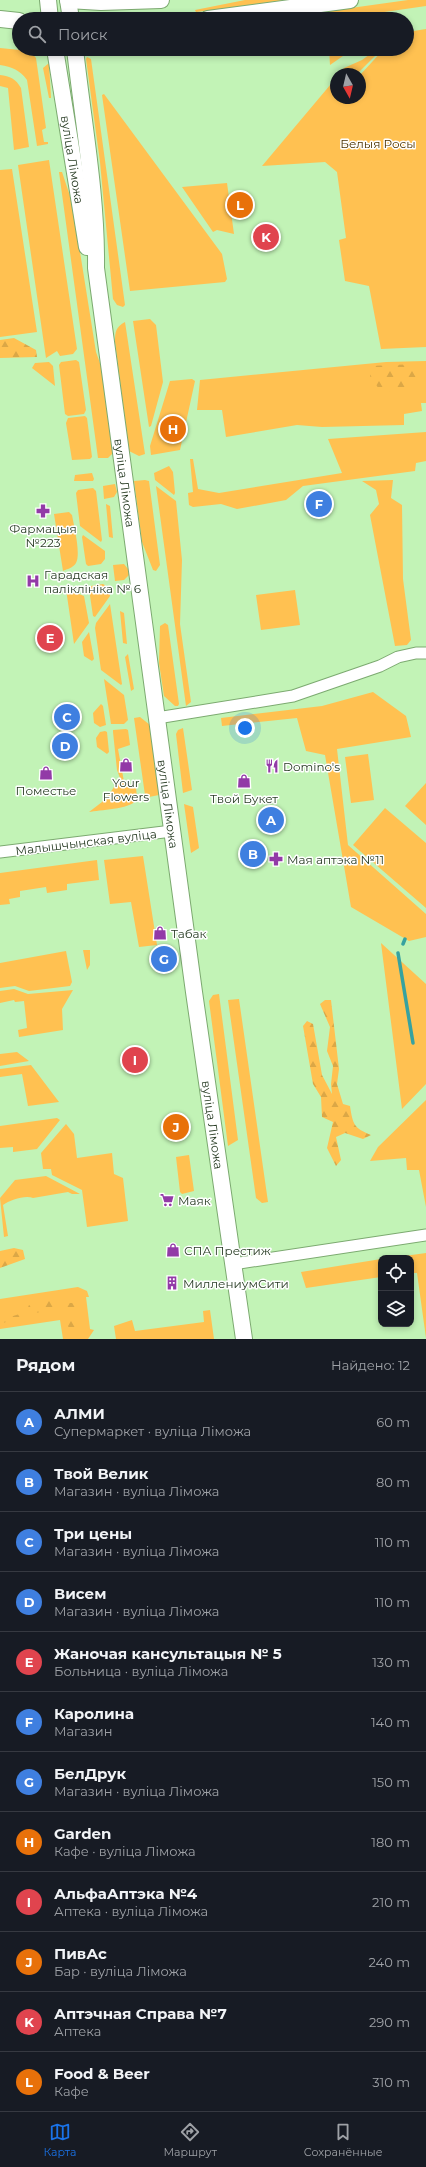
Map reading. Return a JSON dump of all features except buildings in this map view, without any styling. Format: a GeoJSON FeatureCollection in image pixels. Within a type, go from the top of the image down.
{"type":"FeatureCollection","features":[{"type":"Feature","properties":{"kind":"street"},"geometry":{"type":"LineString","coordinates":[[48,0],[49,12]]}},
{"type":"Feature","properties":{"kind":"street"},"geometry":{"type":"LineString","coordinates":[[70,12],[68,0],[101,2],[161,0]]}},
{"type":"Feature","properties":{"kind":"street"},"geometry":{"type":"LineString","coordinates":[[260,12],[350,0]]}},
{"type":"Feature","properties":{"kind":"street"},"geometry":{"type":"LineString","coordinates":[[0,19],[12,20]]}},
{"type":"Feature","properties":{"kind":"street","name":"вуліца Ліможа"},"geometry":{"type":"LineString","coordinates":[[56,56],[87,246],[96,268]]}},
{"type":"Feature","properties":{"kind":"street","name":"вуліца Ліможа"},"geometry":{"type":"LineString","coordinates":[[76,56],[91,177],[96,246],[96,268],[172,831],[244,1339]]}},
{"type":"Feature","properties":{"kind":"street"},"geometry":{"type":"LineString","coordinates":[[157,718],[293,696],[380,666],[398,657],[416,652],[426,653]]}},
{"type":"Feature","properties":{"kind":"street","name":"Малышчынская вуліца"},"geometry":{"type":"LineString","coordinates":[[0,852],[172,831]]}},
{"type":"Feature","properties":{"kind":"street"},"geometry":{"type":"LineString","coordinates":[[233,1264],[426,1235]]}},
{"type":"Feature","properties":{"kind":"green space"},"geometry":{"type":"Polygon","coordinates":[[[245,0],[285,0],[196,12],[195,10],[245,0]]]}},
{"type":"Feature","properties":{"kind":"green space"},"geometry":{"type":"Polygon","coordinates":[[[408,0],[426,0],[426,6],[384,12],[322,12],[408,0]]]}},
{"type":"Feature","properties":{"kind":"green space","name":"Белыя Росы"},"geometry":{"type":"Polygon","coordinates":[[[426,29],[426,347],[381,349],[369,286],[345,281],[339,240],[346,238],[337,172],[325,162],[262,166],[330,85],[330,104],[366,104],[366,68],[378,56],[414,56],[414,31],[426,29]]]}},
{"type":"Feature","properties":{"kind":"green space"},"geometry":{"type":"Polygon","coordinates":[[[0,48],[12,49],[12,56],[34,56],[36,58],[46,128],[42,130],[44,142],[48,142],[48,144],[37,146],[27,80],[22,74],[15,70],[0,65],[0,48]]]}},
{"type":"Feature","properties":{"kind":"green space"},"geometry":{"type":"Polygon","coordinates":[[[329,56],[343,56],[330,65],[329,56]]]}},
{"type":"Feature","properties":{"kind":"green space"},"geometry":{"type":"Polygon","coordinates":[[[367,56],[375,56],[363,68],[344,68],[367,56]]]}},
{"type":"Feature","properties":{"kind":"green space"},"geometry":{"type":"Polygon","coordinates":[[[87,57],[91,59],[125,305],[123,307],[117,305],[113,299],[100,162],[86,59],[87,57]]]}},
{"type":"Feature","properties":{"kind":"green space"},"geometry":{"type":"Polygon","coordinates":[[[49,63],[51,98],[49,98],[43,68],[49,63]]]}},
{"type":"Feature","properties":{"kind":"green space"},"geometry":{"type":"Polygon","coordinates":[[[0,75],[12,78],[21,88],[29,147],[14,150],[8,88],[0,86],[0,75]]]}},
{"type":"Feature","properties":{"kind":"green space"},"geometry":{"type":"Polygon","coordinates":[[[104,94],[222,254],[227,279],[225,282],[130,291],[102,95],[104,94]]]}},
{"type":"Feature","properties":{"kind":"green space"},"geometry":{"type":"Polygon","coordinates":[[[49,160],[77,349],[73,354],[60,356],[57,351],[46,358],[18,165],[49,160]]]}},
{"type":"Feature","properties":{"kind":"green space"},"geometry":{"type":"Polygon","coordinates":[[[12,169],[37,332],[0,337],[0,170],[12,169]]]}},
{"type":"Feature","properties":{"kind":"green space"},"geometry":{"type":"Polygon","coordinates":[[[59,172],[62,172],[72,202],[96,352],[101,366],[112,446],[112,454],[108,458],[98,458],[59,172]]]}},
{"type":"Feature","properties":{"kind":"green space"},"geometry":{"type":"Polygon","coordinates":[[[227,183],[234,234],[217,230],[213,232],[182,187],[227,183]]]}},
{"type":"Feature","properties":{"kind":"green space"},"geometry":{"type":"Polygon","coordinates":[[[150,319],[156,325],[163,382],[151,426],[149,427],[133,321],[150,319]]]}},
{"type":"Feature","properties":{"kind":"green space"},"geometry":{"type":"Polygon","coordinates":[[[125,322],[145,454],[139,456],[129,451],[115,342],[117,330],[125,322]]]}},
{"type":"Feature","properties":{"kind":"green space"},"geometry":{"type":"Polygon","coordinates":[[[14,338],[36,350],[37,357],[0,358],[0,340],[14,338]]]}},
{"type":"Feature","properties":{"kind":"green space"},"geometry":{"type":"Polygon","coordinates":[[[76,360],[79,362],[86,410],[84,414],[68,416],[65,414],[59,365],[61,362],[76,360]]]}},
{"type":"Feature","properties":{"kind":"green space"},"geometry":{"type":"Polygon","coordinates":[[[426,361],[426,403],[421,403],[422,411],[404,414],[404,425],[322,427],[297,425],[226,437],[222,410],[197,410],[200,380],[386,362],[426,361]]]}},
{"type":"Feature","properties":{"kind":"green space"},"geometry":{"type":"Polygon","coordinates":[[[49,362],[53,366],[55,386],[32,368],[35,363],[49,362]]]}},
{"type":"Feature","properties":{"kind":"green space"},"geometry":{"type":"Polygon","coordinates":[[[416,364],[424,372],[410,389],[381,392],[370,376],[370,366],[416,364]]]}},
{"type":"Feature","properties":{"kind":"green space"},"geometry":{"type":"Polygon","coordinates":[[[192,379],[195,381],[180,450],[151,455],[150,446],[170,381],[192,379]]]}},
{"type":"Feature","properties":{"kind":"green space"},"geometry":{"type":"Polygon","coordinates":[[[85,416],[87,418],[92,457],[90,459],[72,460],[66,423],[68,418],[85,416]]]}},
{"type":"Feature","properties":{"kind":"green space"},"geometry":{"type":"Polygon","coordinates":[[[426,432],[426,461],[416,463],[415,471],[303,486],[286,500],[237,509],[221,504],[193,507],[189,505],[188,493],[193,492],[190,459],[193,459],[198,489],[219,493],[342,473],[328,439],[426,432]]]}},
{"type":"Feature","properties":{"kind":"green space"},"geometry":{"type":"Polygon","coordinates":[[[169,466],[173,472],[174,495],[155,480],[154,473],[169,466]]]}},
{"type":"Feature","properties":{"kind":"green space"},"geometry":{"type":"Polygon","coordinates":[[[92,473],[94,479],[93,481],[74,481],[75,475],[92,473]]]}},
{"type":"Feature","properties":{"kind":"green space"},"geometry":{"type":"Polygon","coordinates":[[[393,480],[391,498],[402,505],[403,579],[411,640],[407,645],[395,646],[370,515],[379,504],[376,490],[362,481],[393,480]]]}},
{"type":"Feature","properties":{"kind":"green space"},"geometry":{"type":"Polygon","coordinates":[[[134,481],[149,481],[160,565],[156,571],[153,570],[142,542],[134,481]]]}},
{"type":"Feature","properties":{"kind":"green space"},"geometry":{"type":"Polygon","coordinates":[[[115,484],[117,492],[114,497],[104,499],[103,486],[115,484]]]}},
{"type":"Feature","properties":{"kind":"green space"},"geometry":{"type":"Polygon","coordinates":[[[156,486],[176,501],[182,560],[180,624],[191,702],[186,706],[156,486]]]}},
{"type":"Feature","properties":{"kind":"green space"},"geometry":{"type":"Polygon","coordinates":[[[93,488],[96,491],[101,542],[80,526],[76,493],[78,490],[93,488]]]}},
{"type":"Feature","properties":{"kind":"green space"},"geometry":{"type":"Polygon","coordinates":[[[106,504],[110,506],[113,538],[109,537],[106,504]]]}},
{"type":"Feature","properties":{"kind":"green space"},"geometry":{"type":"Polygon","coordinates":[[[69,512],[72,515],[78,553],[76,563],[63,571],[54,514],[69,512]]]}},
{"type":"Feature","properties":{"kind":"green space"},"geometry":{"type":"Polygon","coordinates":[[[83,535],[105,551],[105,559],[101,564],[88,566],[86,564],[82,537],[83,535]]]}},
{"type":"Feature","properties":{"kind":"green space"},"geometry":{"type":"Polygon","coordinates":[[[124,564],[128,569],[129,575],[124,580],[115,581],[113,565],[124,564]]]}},
{"type":"Feature","properties":{"kind":"green space"},"geometry":{"type":"Polygon","coordinates":[[[103,584],[109,588],[110,596],[95,617],[93,616],[89,589],[91,586],[103,584]]]}},
{"type":"Feature","properties":{"kind":"green space"},"geometry":{"type":"Polygon","coordinates":[[[66,589],[84,596],[89,623],[74,644],[66,589]]]}},
{"type":"Feature","properties":{"kind":"green space"},"geometry":{"type":"Polygon","coordinates":[[[295,590],[300,625],[261,630],[256,595],[295,590]]]}},
{"type":"Feature","properties":{"kind":"green space"},"geometry":{"type":"Polygon","coordinates":[[[110,604],[121,685],[101,670],[95,628],[96,623],[110,604]]]}},
{"type":"Feature","properties":{"kind":"green space"},"geometry":{"type":"Polygon","coordinates":[[[120,611],[124,613],[127,644],[123,643],[120,611]]]}},
{"type":"Feature","properties":{"kind":"green space"},"geometry":{"type":"Polygon","coordinates":[[[165,623],[168,625],[179,704],[178,706],[175,706],[164,696],[159,663],[160,626],[165,623]]]}},
{"type":"Feature","properties":{"kind":"green space"},"geometry":{"type":"Polygon","coordinates":[[[89,632],[94,659],[92,661],[84,656],[82,642],[89,632]]]}},
{"type":"Feature","properties":{"kind":"green space"},"geometry":{"type":"Polygon","coordinates":[[[128,654],[134,689],[131,691],[125,657],[128,654]]]}},
{"type":"Feature","properties":{"kind":"green space"},"geometry":{"type":"Polygon","coordinates":[[[104,679],[124,695],[128,720],[124,724],[111,724],[104,679]]]}},
{"type":"Feature","properties":{"kind":"green space"},"geometry":{"type":"Polygon","coordinates":[[[373,692],[406,716],[411,737],[337,749],[348,845],[426,914],[426,937],[409,941],[351,907],[325,755],[306,751],[297,718],[222,726],[221,718],[322,706],[373,692]]]}},
{"type":"Feature","properties":{"kind":"green space"},"geometry":{"type":"Polygon","coordinates":[[[101,704],[103,706],[106,725],[100,727],[94,723],[93,713],[101,704]]]}},
{"type":"Feature","properties":{"kind":"green space"},"geometry":{"type":"Polygon","coordinates":[[[140,717],[150,725],[159,795],[149,797],[145,795],[134,718],[140,717]]]}},
{"type":"Feature","properties":{"kind":"green space"},"geometry":{"type":"Polygon","coordinates":[[[183,728],[192,790],[183,793],[176,734],[178,730],[183,728]]]}},
{"type":"Feature","properties":{"kind":"green space"},"geometry":{"type":"Polygon","coordinates":[[[113,730],[128,730],[130,745],[118,749],[125,787],[136,786],[136,799],[132,804],[127,806],[89,812],[108,796],[120,778],[117,770],[113,730]]]}},
{"type":"Feature","properties":{"kind":"green space"},"geometry":{"type":"Polygon","coordinates":[[[100,732],[107,732],[109,752],[107,754],[97,747],[96,738],[100,732]]]}},
{"type":"Feature","properties":{"kind":"green space"},"geometry":{"type":"Polygon","coordinates":[[[368,754],[374,800],[351,803],[345,757],[368,754]]]}},
{"type":"Feature","properties":{"kind":"green space"},"geometry":{"type":"Polygon","coordinates":[[[426,783],[426,825],[405,806],[426,783]]]}},
{"type":"Feature","properties":{"kind":"green space"},"geometry":{"type":"Polygon","coordinates":[[[184,804],[193,807],[199,848],[191,853],[184,804]]]}},
{"type":"Feature","properties":{"kind":"green space"},"geometry":{"type":"Polygon","coordinates":[[[385,808],[426,843],[426,908],[353,845],[385,808]]]}},
{"type":"Feature","properties":{"kind":"green space"},"geometry":{"type":"Polygon","coordinates":[[[143,856],[157,945],[139,947],[131,902],[110,904],[104,860],[143,856]]]}},
{"type":"Feature","properties":{"kind":"green space"},"geometry":{"type":"Polygon","coordinates":[[[97,860],[99,880],[67,884],[67,890],[47,893],[46,887],[20,891],[20,897],[9,899],[10,904],[0,905],[0,873],[97,860]]]}},
{"type":"Feature","properties":{"kind":"green space"},"geometry":{"type":"Polygon","coordinates":[[[381,943],[426,984],[426,1084],[402,1109],[381,943]]]}},
{"type":"Feature","properties":{"kind":"green space"},"geometry":{"type":"Polygon","coordinates":[[[83,950],[90,950],[90,965],[87,970],[83,950]]]}},
{"type":"Feature","properties":{"kind":"green space"},"geometry":{"type":"Polygon","coordinates":[[[66,951],[72,982],[70,986],[29,991],[15,986],[0,988],[0,963],[66,951]]]}},
{"type":"Feature","properties":{"kind":"green space"},"geometry":{"type":"Polygon","coordinates":[[[14,989],[28,994],[73,990],[62,1009],[63,1030],[19,1037],[18,1030],[27,1028],[24,1001],[15,1002],[14,1000],[0,1003],[0,991],[14,989]]]}},
{"type":"Feature","properties":{"kind":"green space"},"geometry":{"type":"Polygon","coordinates":[[[219,994],[238,1140],[228,1146],[209,1001],[213,995],[219,994]]]}},
{"type":"Feature","properties":{"kind":"green space"},"geometry":{"type":"Polygon","coordinates":[[[239,999],[268,1202],[262,1203],[256,1198],[228,1000],[239,999]]]}},
{"type":"Feature","properties":{"kind":"green space"},"geometry":{"type":"Polygon","coordinates":[[[325,1000],[331,1000],[339,1069],[337,1084],[343,1104],[350,1106],[355,1125],[371,1135],[363,1139],[345,1133],[336,1137],[341,1160],[336,1166],[327,1148],[333,1122],[322,1117],[321,1097],[313,1084],[303,1026],[307,1021],[313,1024],[322,1075],[332,1094],[331,1084],[333,1066],[327,1051],[330,1027],[320,1004],[325,1000]]]}},
{"type":"Feature","properties":{"kind":"green space"},"geometry":{"type":"Polygon","coordinates":[[[17,1052],[29,1061],[0,1066],[0,1054],[17,1052]]]}},
{"type":"Feature","properties":{"kind":"green space"},"geometry":{"type":"Polygon","coordinates":[[[31,1065],[59,1102],[28,1106],[22,1074],[0,1077],[0,1069],[31,1065]]]}},
{"type":"Feature","properties":{"kind":"green space"},"geometry":{"type":"Polygon","coordinates":[[[426,1100],[426,1207],[419,1170],[407,1170],[406,1158],[370,1161],[378,1147],[426,1100]]]}},
{"type":"Feature","properties":{"kind":"green space"},"geometry":{"type":"Polygon","coordinates":[[[57,1118],[60,1120],[37,1149],[13,1152],[13,1147],[0,1148],[0,1126],[57,1118]]]}},
{"type":"Feature","properties":{"kind":"green space"},"geometry":{"type":"Polygon","coordinates":[[[66,1124],[74,1134],[77,1158],[112,1153],[114,1174],[123,1178],[128,1221],[87,1227],[82,1190],[52,1175],[51,1169],[43,1169],[41,1153],[66,1124]]]}},
{"type":"Feature","properties":{"kind":"green space"},"geometry":{"type":"Polygon","coordinates":[[[189,1155],[194,1191],[182,1194],[180,1192],[176,1157],[189,1155]]]}},
{"type":"Feature","properties":{"kind":"green space"},"geometry":{"type":"Polygon","coordinates":[[[46,1176],[80,1194],[72,1194],[68,1192],[33,1198],[22,1198],[6,1203],[3,1205],[8,1236],[4,1237],[0,1198],[15,1180],[46,1176]]]}},
{"type":"Feature","properties":{"kind":"green space"},"geometry":{"type":"Polygon","coordinates":[[[14,1248],[23,1250],[25,1259],[0,1268],[0,1251],[14,1248]]]}},
{"type":"Feature","properties":{"kind":"green space"},"geometry":{"type":"Polygon","coordinates":[[[426,1253],[426,1338],[417,1273],[414,1273],[414,1255],[412,1255],[426,1253]]]}},
{"type":"Feature","properties":{"kind":"green space"},"geometry":{"type":"Polygon","coordinates":[[[378,1259],[378,1277],[306,1288],[301,1272],[378,1259]]]}},
{"type":"Feature","properties":{"kind":"green space"},"geometry":{"type":"Polygon","coordinates":[[[78,1287],[87,1291],[89,1297],[86,1297],[90,1329],[94,1330],[88,1339],[63,1339],[60,1320],[0,1329],[0,1299],[78,1287]]]}},
{"type":"Feature","properties":{"kind":"green space"},"geometry":{"type":"Polygon","coordinates":[[[55,1298],[63,1303],[77,1303],[78,1311],[76,1318],[80,1326],[73,1333],[70,1331],[61,1308],[30,1314],[0,1324],[0,1307],[13,1316],[26,1312],[29,1305],[55,1298]]]}},
{"type":"Feature","properties":{"kind":"green space"},"geometry":{"type":"Polygon","coordinates":[[[210,1310],[214,1339],[116,1339],[114,1326],[132,1320],[135,1331],[204,1322],[203,1311],[210,1310]]]}},
{"type":"Feature","properties":{"kind":"waterway"},"geometry":{"type":"LineString","coordinates":[[403,944],[405,939]]}},
{"type":"Feature","properties":{"kind":"waterway"},"geometry":{"type":"LineString","coordinates":[[398,953],[413,1043]]}},
{"type":"Feature","properties":{"kind":"place","name":"Food & Beer"},"geometry":{"type":"Point","coordinates":[240,205]}},
{"type":"Feature","properties":{"kind":"place","name":"Аптэчная Справа №7"},"geometry":{"type":"Point","coordinates":[266,237]}},
{"type":"Feature","properties":{"kind":"place","name":"Garden"},"geometry":{"type":"Point","coordinates":[173,429]}},
{"type":"Feature","properties":{"kind":"place","name":"Каролина"},"geometry":{"type":"Point","coordinates":[319,504]}},
{"type":"Feature","properties":{"kind":"place","name":"Фармацыя №223"},"geometry":{"type":"Point","coordinates":[43,511]}},
{"type":"Feature","properties":{"kind":"place","name":"Гарадская паліклініка № 6"},"geometry":{"type":"Point","coordinates":[33,581]}},
{"type":"Feature","properties":{"kind":"place","name":"Жаночая кансультацыя № 5"},"geometry":{"type":"Point","coordinates":[50,638]}},
{"type":"Feature","properties":{"kind":"place","name":"Три цены"},"geometry":{"type":"Point","coordinates":[67,717]}},
{"type":"Feature","properties":{"kind":"place","name":"Висем"},"geometry":{"type":"Point","coordinates":[65,746]}},
{"type":"Feature","properties":{"kind":"place","name":"Your Flowers"},"geometry":{"type":"Point","coordinates":[126,765]}},
{"type":"Feature","properties":{"kind":"place","name":"Domino's"},"geometry":{"type":"Point","coordinates":[272,766]}},
{"type":"Feature","properties":{"kind":"place","name":"Поместье"},"geometry":{"type":"Point","coordinates":[46,773]}},
{"type":"Feature","properties":{"kind":"place","name":"Твой Букет"},"geometry":{"type":"Point","coordinates":[244,781]}},
{"type":"Feature","properties":{"kind":"place","name":"АЛМИ"},"geometry":{"type":"Point","coordinates":[271,820]}},
{"type":"Feature","properties":{"kind":"place","name":"Твой Велик"},"geometry":{"type":"Point","coordinates":[253,854]}},
{"type":"Feature","properties":{"kind":"place","name":"Мая аптэка №11"},"geometry":{"type":"Point","coordinates":[276,859]}},
{"type":"Feature","properties":{"kind":"place","name":"Табак"},"geometry":{"type":"Point","coordinates":[160,933]}},
{"type":"Feature","properties":{"kind":"place","name":"БелДрук"},"geometry":{"type":"Point","coordinates":[164,959]}},
{"type":"Feature","properties":{"kind":"place","name":"АльфаАптэка №4"},"geometry":{"type":"Point","coordinates":[135,1060]}},
{"type":"Feature","properties":{"kind":"place","name":"ПивАс"},"geometry":{"type":"Point","coordinates":[176,1127]}},
{"type":"Feature","properties":{"kind":"place","name":"Маяк"},"geometry":{"type":"Point","coordinates":[167,1200]}},
{"type":"Feature","properties":{"kind":"place","name":"СПА Престиж"},"geometry":{"type":"Point","coordinates":[173,1250]}},
{"type":"Feature","properties":{"kind":"place","name":"МиллениумСити"},"geometry":{"type":"Point","coordinates":[172,1283]}}]}
